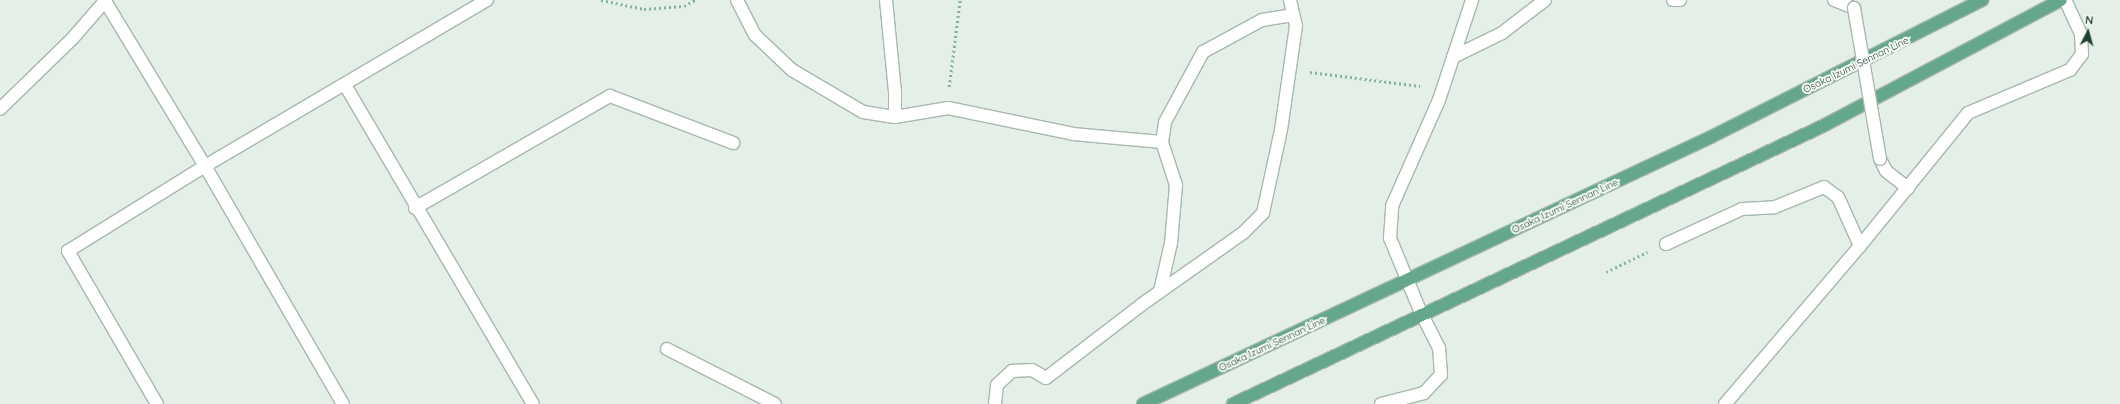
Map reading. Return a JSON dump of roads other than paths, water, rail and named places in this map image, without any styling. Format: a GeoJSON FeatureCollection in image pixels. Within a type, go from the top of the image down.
{"type":"FeatureCollection","features":[{"type":"Feature","properties":{"kind":"main road","name":"Osaka Izumi Sennan Line"},"geometry":{"type":"LineString","coordinates":[[1143,404],[1407,281],[1718,133],[1982,0]]}},
{"type":"Feature","properties":{"kind":"main road"},"geometry":{"type":"LineString","coordinates":[[1233,404],[1421,313],[1823,126],[2062,0]]}},
{"type":"Feature","properties":{"kind":"street"},"geometry":{"type":"LineString","coordinates":[[157,404],[68,251],[205,166],[345,85],[487,0]]}},
{"type":"Feature","properties":{"kind":"street"},"geometry":{"type":"LineString","coordinates":[[737,0],[755,35],[792,70],[863,112],[895,117],[948,108],[1073,134],[1162,142]]}},
{"type":"Feature","properties":{"kind":"street"},"geometry":{"type":"LineString","coordinates":[[886,0],[895,92],[895,117]]}},
{"type":"Feature","properties":{"kind":"street"},"geometry":{"type":"LineString","coordinates":[[995,404],[997,385],[1012,371],[1032,370],[1046,378],[1160,292],[1243,233],[1263,213],[1281,130],[1296,26],[1290,0]]}},
{"type":"Feature","properties":{"kind":"street"},"geometry":{"type":"LineString","coordinates":[[1381,404],[1424,393],[1441,375],[1439,348],[1421,313],[1390,238],[1392,206],[1439,100],[1472,0]]}},
{"type":"Feature","properties":{"kind":"street"},"geometry":{"type":"LineString","coordinates":[[1453,57],[1502,33],[1545,0]]}},
{"type":"Feature","properties":{"kind":"street"},"geometry":{"type":"LineString","coordinates":[[1673,0],[1680,0]]}},
{"type":"Feature","properties":{"kind":"street"},"geometry":{"type":"LineString","coordinates":[[1834,0],[1854,8],[1880,159],[1886,171],[1908,188]]}},
{"type":"Feature","properties":{"kind":"street"},"geometry":{"type":"LineString","coordinates":[[1725,404],[1860,246],[1968,113],[2070,70],[2082,54],[2081,34],[2065,0]]}},
{"type":"Feature","properties":{"kind":"street"},"geometry":{"type":"LineString","coordinates":[[0,109],[72,39],[105,1],[205,166],[343,404]]}},
{"type":"Feature","properties":{"kind":"street"},"geometry":{"type":"LineString","coordinates":[[1160,292],[1171,243],[1176,185],[1162,142],[1165,122],[1203,52],[1262,20],[1293,15]]}},
{"type":"Feature","properties":{"kind":"street"},"geometry":{"type":"LineString","coordinates":[[345,85],[415,208],[533,404]]}},
{"type":"Feature","properties":{"kind":"street"},"geometry":{"type":"LineString","coordinates":[[415,208],[610,96],[733,142]]}},
{"type":"Feature","properties":{"kind":"street"},"geometry":{"type":"LineString","coordinates":[[1666,244],[1742,209],[1775,207],[1824,187],[1838,197],[1860,246]]}},
{"type":"Feature","properties":{"kind":"street"},"geometry":{"type":"LineString","coordinates":[[667,349],[774,404]]}}]}
